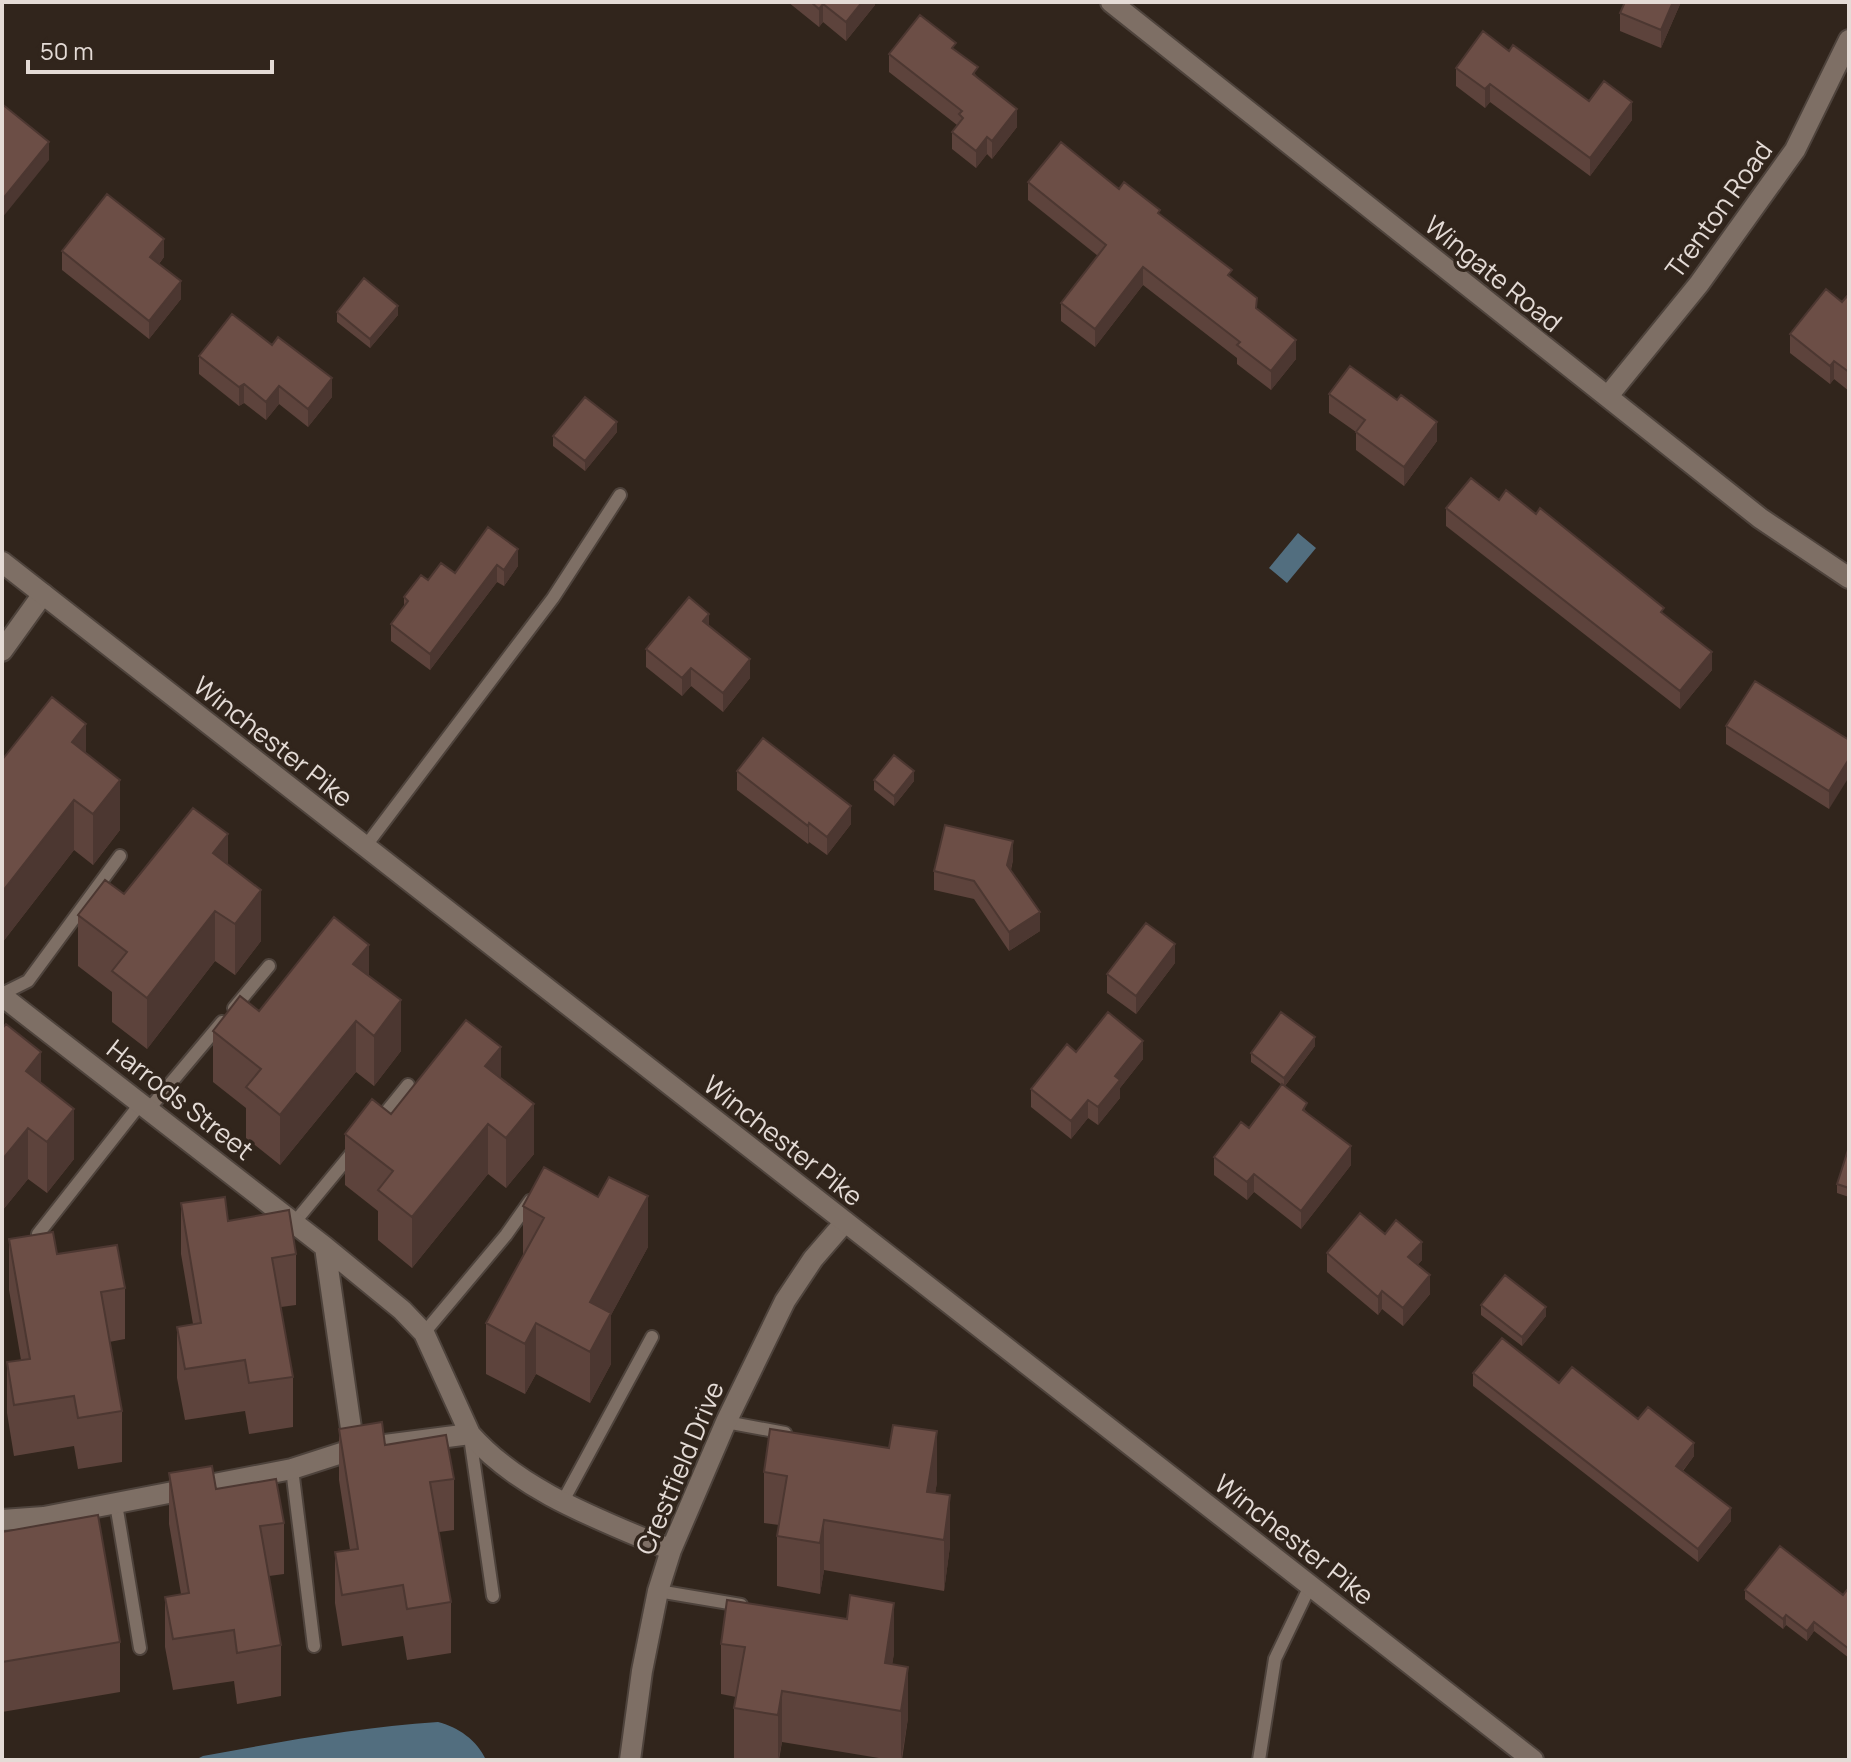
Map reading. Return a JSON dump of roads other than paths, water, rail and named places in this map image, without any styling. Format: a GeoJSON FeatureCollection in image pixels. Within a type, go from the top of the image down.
{"type":"FeatureCollection","features":[{"type":"Feature","properties":{"kind":"street","name":"Wingate Road"},"geometry":{"type":"LineString","coordinates":[[1111,2],[1760,518],[1849,578]]}},
{"type":"Feature","properties":{"kind":"street","name":"Trenton Road"},"geometry":{"type":"LineString","coordinates":[[1608,396],[1699,284],[1795,150],[1849,40]]}},
{"type":"Feature","properties":{"kind":"street","name":"Winchester Pike"},"geometry":{"type":"LineString","coordinates":[[5,570],[43,594],[1310,1586],[1522,1756]]}},
{"type":"Feature","properties":{"kind":"street"},"geometry":{"type":"LineString","coordinates":[[2,651],[43,594]]}},
{"type":"Feature","properties":{"kind":"street","name":"Harrods Street"},"geometry":{"type":"LineString","coordinates":[[2,995],[402,1310],[424,1333],[470,1434],[481,1447],[512,1471],[581,1512],[671,1550]]}},
{"type":"Feature","properties":{"kind":"street","name":"Crestfield Drive"},"geometry":{"type":"LineString","coordinates":[[630,1760],[642,1671],[658,1591],[671,1550],[726,1422],[785,1301],[813,1259],[845,1222]]}},
{"type":"Feature","properties":{"kind":"street"},"geometry":{"type":"LineString","coordinates":[[325,1247],[354,1449]]}},
{"type":"Feature","properties":{"kind":"street"},"geometry":{"type":"LineString","coordinates":[[2,1520],[44,1517],[292,1469],[354,1449],[470,1434]]}},
{"type":"Feature","properties":{"kind":"lane"},"geometry":{"type":"LineString","coordinates":[[365,847],[553,598],[620,495]]}},
{"type":"Feature","properties":{"kind":"lane"},"geometry":{"type":"LineString","coordinates":[[2,995],[28,981],[120,856]]}},
{"type":"Feature","properties":{"kind":"lane"},"geometry":{"type":"LineString","coordinates":[[38,1234],[145,1106],[269,966]]}},
{"type":"Feature","properties":{"kind":"lane"},"geometry":{"type":"LineString","coordinates":[[370,1131],[408,1085]]}},
{"type":"Feature","properties":{"kind":"lane"},"geometry":{"type":"LineString","coordinates":[[294,1223],[360,1142]]}},
{"type":"Feature","properties":{"kind":"lane"},"geometry":{"type":"LineString","coordinates":[[424,1333],[506,1235],[539,1189]]}},
{"type":"Feature","properties":{"kind":"lane"},"geometry":{"type":"LineString","coordinates":[[563,1501],[652,1337]]}},
{"type":"Feature","properties":{"kind":"lane"},"geometry":{"type":"LineString","coordinates":[[726,1422],[802,1436]]}},
{"type":"Feature","properties":{"kind":"lane"},"geometry":{"type":"LineString","coordinates":[[470,1434],[493,1596]]}},
{"type":"Feature","properties":{"kind":"lane"},"geometry":{"type":"LineString","coordinates":[[292,1469],[314,1646]]}},
{"type":"Feature","properties":{"kind":"lane"},"geometry":{"type":"LineString","coordinates":[[116,1504],[140,1648]]}},
{"type":"Feature","properties":{"kind":"lane"},"geometry":{"type":"LineString","coordinates":[[1259,1760],[1275,1659],[1310,1586]]}},
{"type":"Feature","properties":{"kind":"lane"},"geometry":{"type":"LineString","coordinates":[[658,1591],[748,1606]]}},
{"type":"Feature","properties":{"kind":"water"},"geometry":{"type":"Polygon","coordinates":[[[1298,533],[1316,548],[1287,583],[1269,568],[1298,533]]]}},
{"type":"Feature","properties":{"kind":"water"},"geometry":{"type":"Polygon","coordinates":[[[438,1722],[466,1735],[478,1746],[486,1760],[195,1760],[203,1756],[320,1736],[438,1722]]]}}]}
